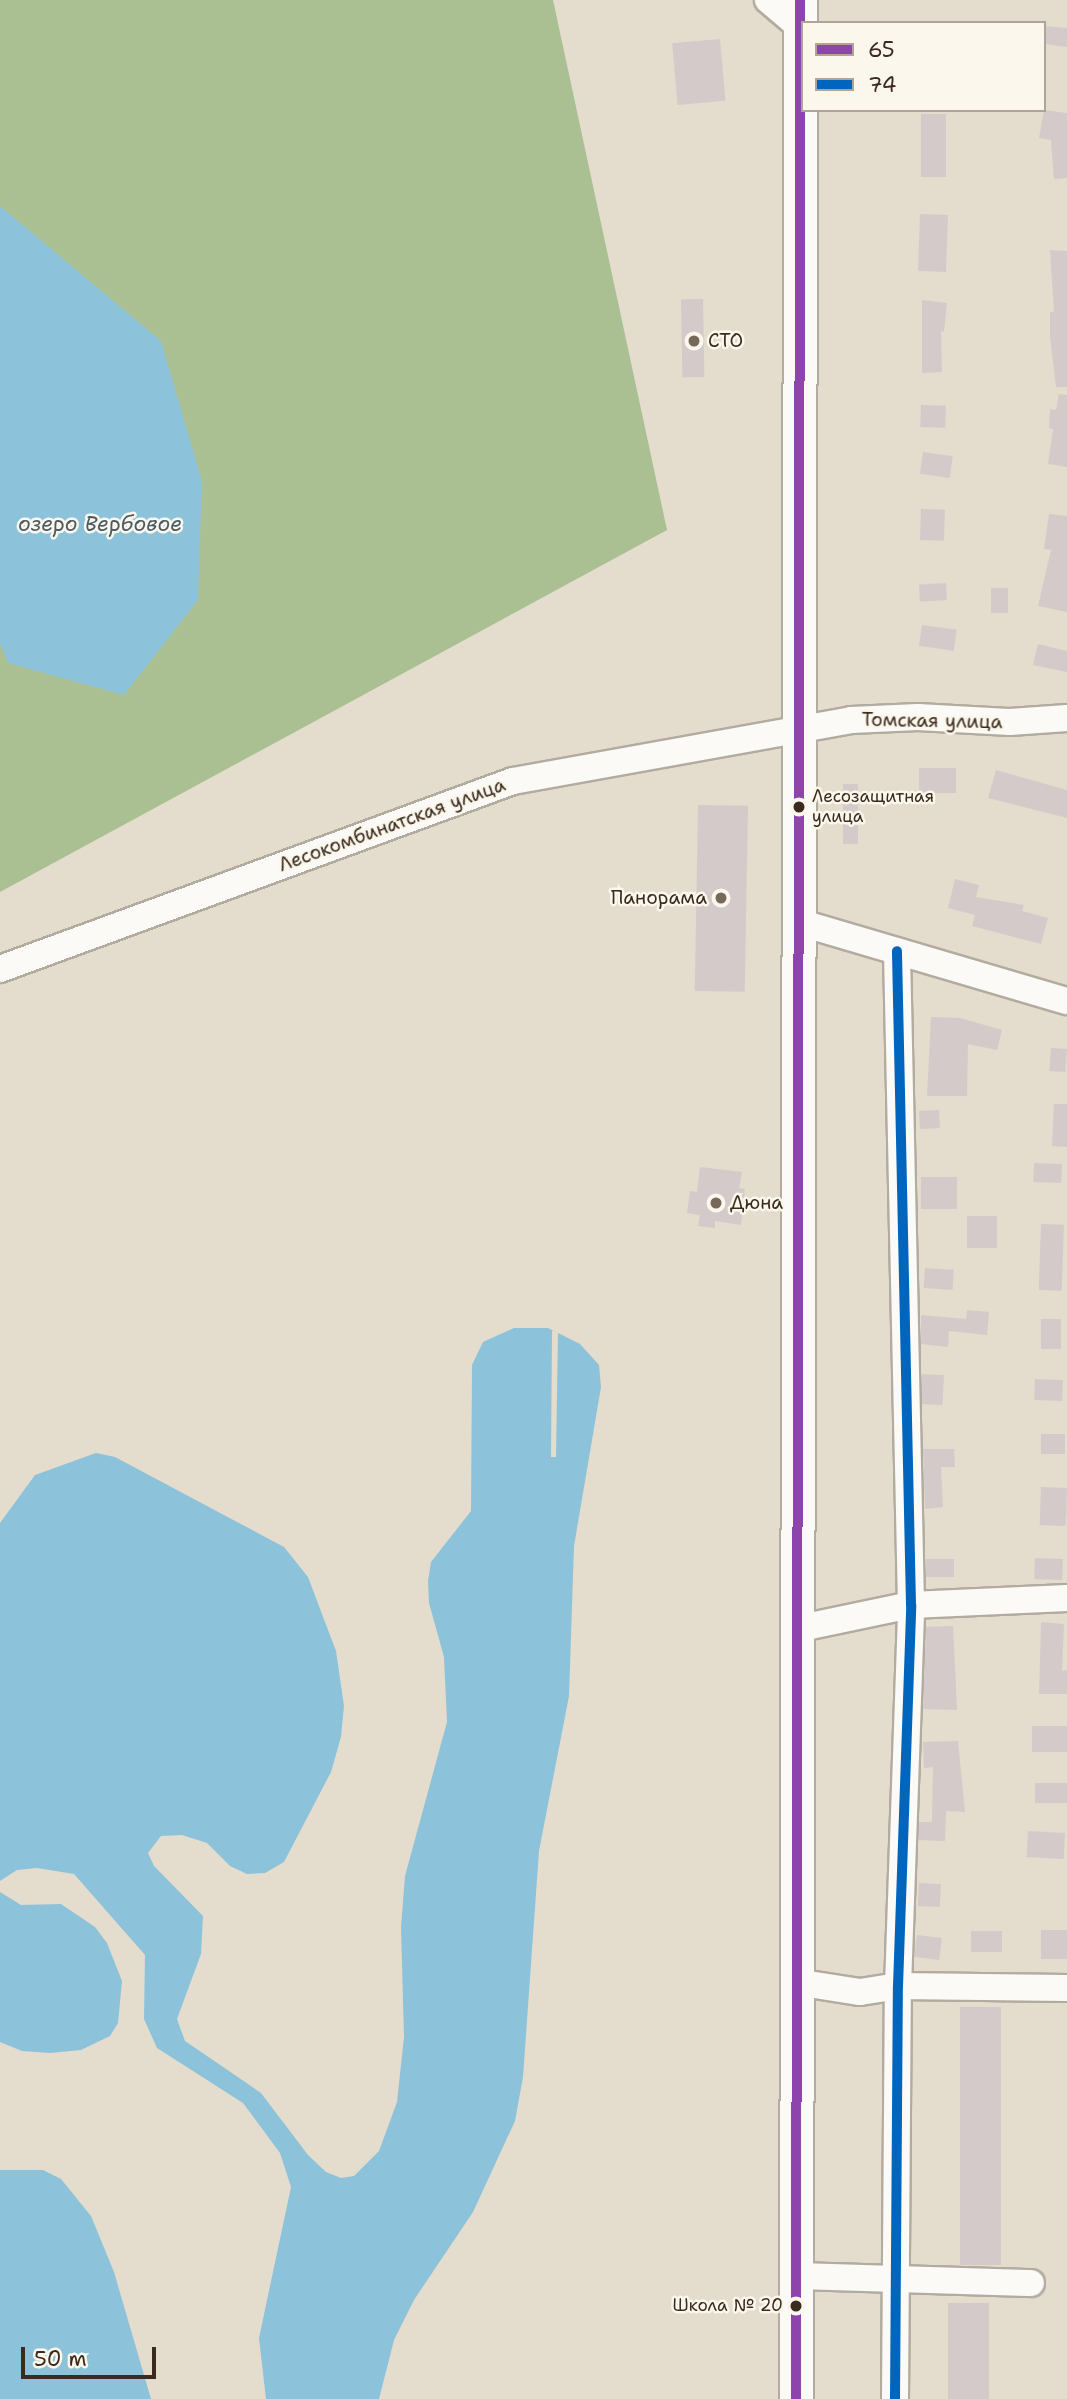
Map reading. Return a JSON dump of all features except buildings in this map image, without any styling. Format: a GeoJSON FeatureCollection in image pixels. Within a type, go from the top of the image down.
{"type":"FeatureCollection","features":[{"type":"Feature","properties":{"kind":"main road"},"geometry":{"type":"LineString","coordinates":[[796,2399],[800,13]]}},
{"type":"Feature","properties":{"kind":"street"},"geometry":{"type":"LineString","coordinates":[[768,0],[800,13]]}},
{"type":"Feature","properties":{"kind":"street","name":"Томская улица"},"geometry":{"type":"LineString","coordinates":[[799,733],[851,720],[918,718],[1010,723],[1067,718]]}},
{"type":"Feature","properties":{"kind":"street","name":"Лесокомбинатская улица"},"geometry":{"type":"LineString","coordinates":[[0,969],[513,781],[642,755],[799,733]]}},
{"type":"Feature","properties":{"kind":"street"},"geometry":{"type":"LineString","coordinates":[[798,922],[1067,1001]]}},
{"type":"Feature","properties":{"kind":"street"},"geometry":{"type":"LineString","coordinates":[[895,2399],[899,2279],[898,1986],[911,1605],[897,951]]}},
{"type":"Feature","properties":{"kind":"street"},"geometry":{"type":"LineString","coordinates":[[796,1629],[911,1605],[1067,1598]]}},
{"type":"Feature","properties":{"kind":"street"},"geometry":{"type":"LineString","coordinates":[[796,1982],[860,1992],[898,1986],[1067,1988]]}},
{"type":"Feature","properties":{"kind":"street"},"geometry":{"type":"LineString","coordinates":[[795,2276],[1031,2283]]}},
{"type":"Feature","properties":{"kind":"green space"},"geometry":{"type":"Polygon","coordinates":[[[0,0],[553,0],[667,530],[0,892],[0,0]]]}},
{"type":"Feature","properties":{"kind":"water","name":"озеро Вербовое"},"geometry":{"type":"Polygon","coordinates":[[[0,206],[161,341],[202,481],[198,600],[124,695],[8,663],[0,643],[0,206]]]}},
{"type":"Feature","properties":{"kind":"water"},"geometry":{"type":"Polygon","coordinates":[[[514,1328],[548,1328],[580,1344],[599,1365],[601,1387],[574,1546],[569,1696],[539,1851],[523,2077],[515,2121],[473,2212],[414,2300],[394,2340],[379,2399],[266,2399],[259,2338],[291,2187],[280,2153],[243,2103],[157,2048],[144,2019],[145,1955],[74,1874],[37,1868],[17,1870],[0,1881],[0,1523],[35,1475],[96,1453],[115,1457],[284,1547],[308,1577],[336,1651],[344,1706],[341,1737],[331,1772],[284,1862],[265,1873],[247,1874],[230,1866],[207,1843],[182,1835],[161,1836],[148,1853],[154,1866],[203,1916],[201,1954],[177,2019],[185,2041],[261,2093],[308,2155],[326,2172],[341,2178],[354,2176],[379,2151],[397,2102],[404,2037],[401,1927],[405,1876],[447,1722],[444,1657],[429,1603],[431,1562],[471,1511],[472,1365],[483,1342],[514,1328]]]}},
{"type":"Feature","properties":{"kind":"water"},"geometry":{"type":"Polygon","coordinates":[[[0,1892],[21,1905],[61,1904],[95,1927],[107,1943],[122,1981],[118,2023],[110,2036],[81,2050],[50,2053],[22,2051],[0,2042],[0,1892]]]}},
{"type":"Feature","properties":{"kind":"water"},"geometry":{"type":"Polygon","coordinates":[[[0,2170],[43,2170],[61,2179],[91,2216],[114,2272],[151,2399],[0,2399],[0,2170]]]}},
{"type":"Feature","properties":{"kind":"pier"},"geometry":{"type":"Polygon","coordinates":[[[552,1331],[558,1331],[556,1457],[551,1457],[552,1331]]]}},
{"type":"Feature","properties":{"kind":"transit line","name":"65"},"geometry":{"type":"LineString","coordinates":[[796,2399],[800,0]]}},
{"type":"Feature","properties":{"kind":"transit line","name":"74"},"geometry":{"type":"LineString","coordinates":[[895,2399],[898,1986],[911,1605],[897,951]]}},
{"type":"Feature","properties":{"kind":"place","name":"СТО"},"geometry":{"type":"Point","coordinates":[694,341]}},
{"type":"Feature","properties":{"kind":"place","name":"Лесозащитная улица"},"geometry":{"type":"Point","coordinates":[799,807]}},
{"type":"Feature","properties":{"kind":"place","name":"Панорама"},"geometry":{"type":"Point","coordinates":[721,898]}},
{"type":"Feature","properties":{"kind":"place","name":"Дюна"},"geometry":{"type":"Point","coordinates":[716,1203]}},
{"type":"Feature","properties":{"kind":"place","name":"Школа № 20"},"geometry":{"type":"Point","coordinates":[796,2306]}}]}
